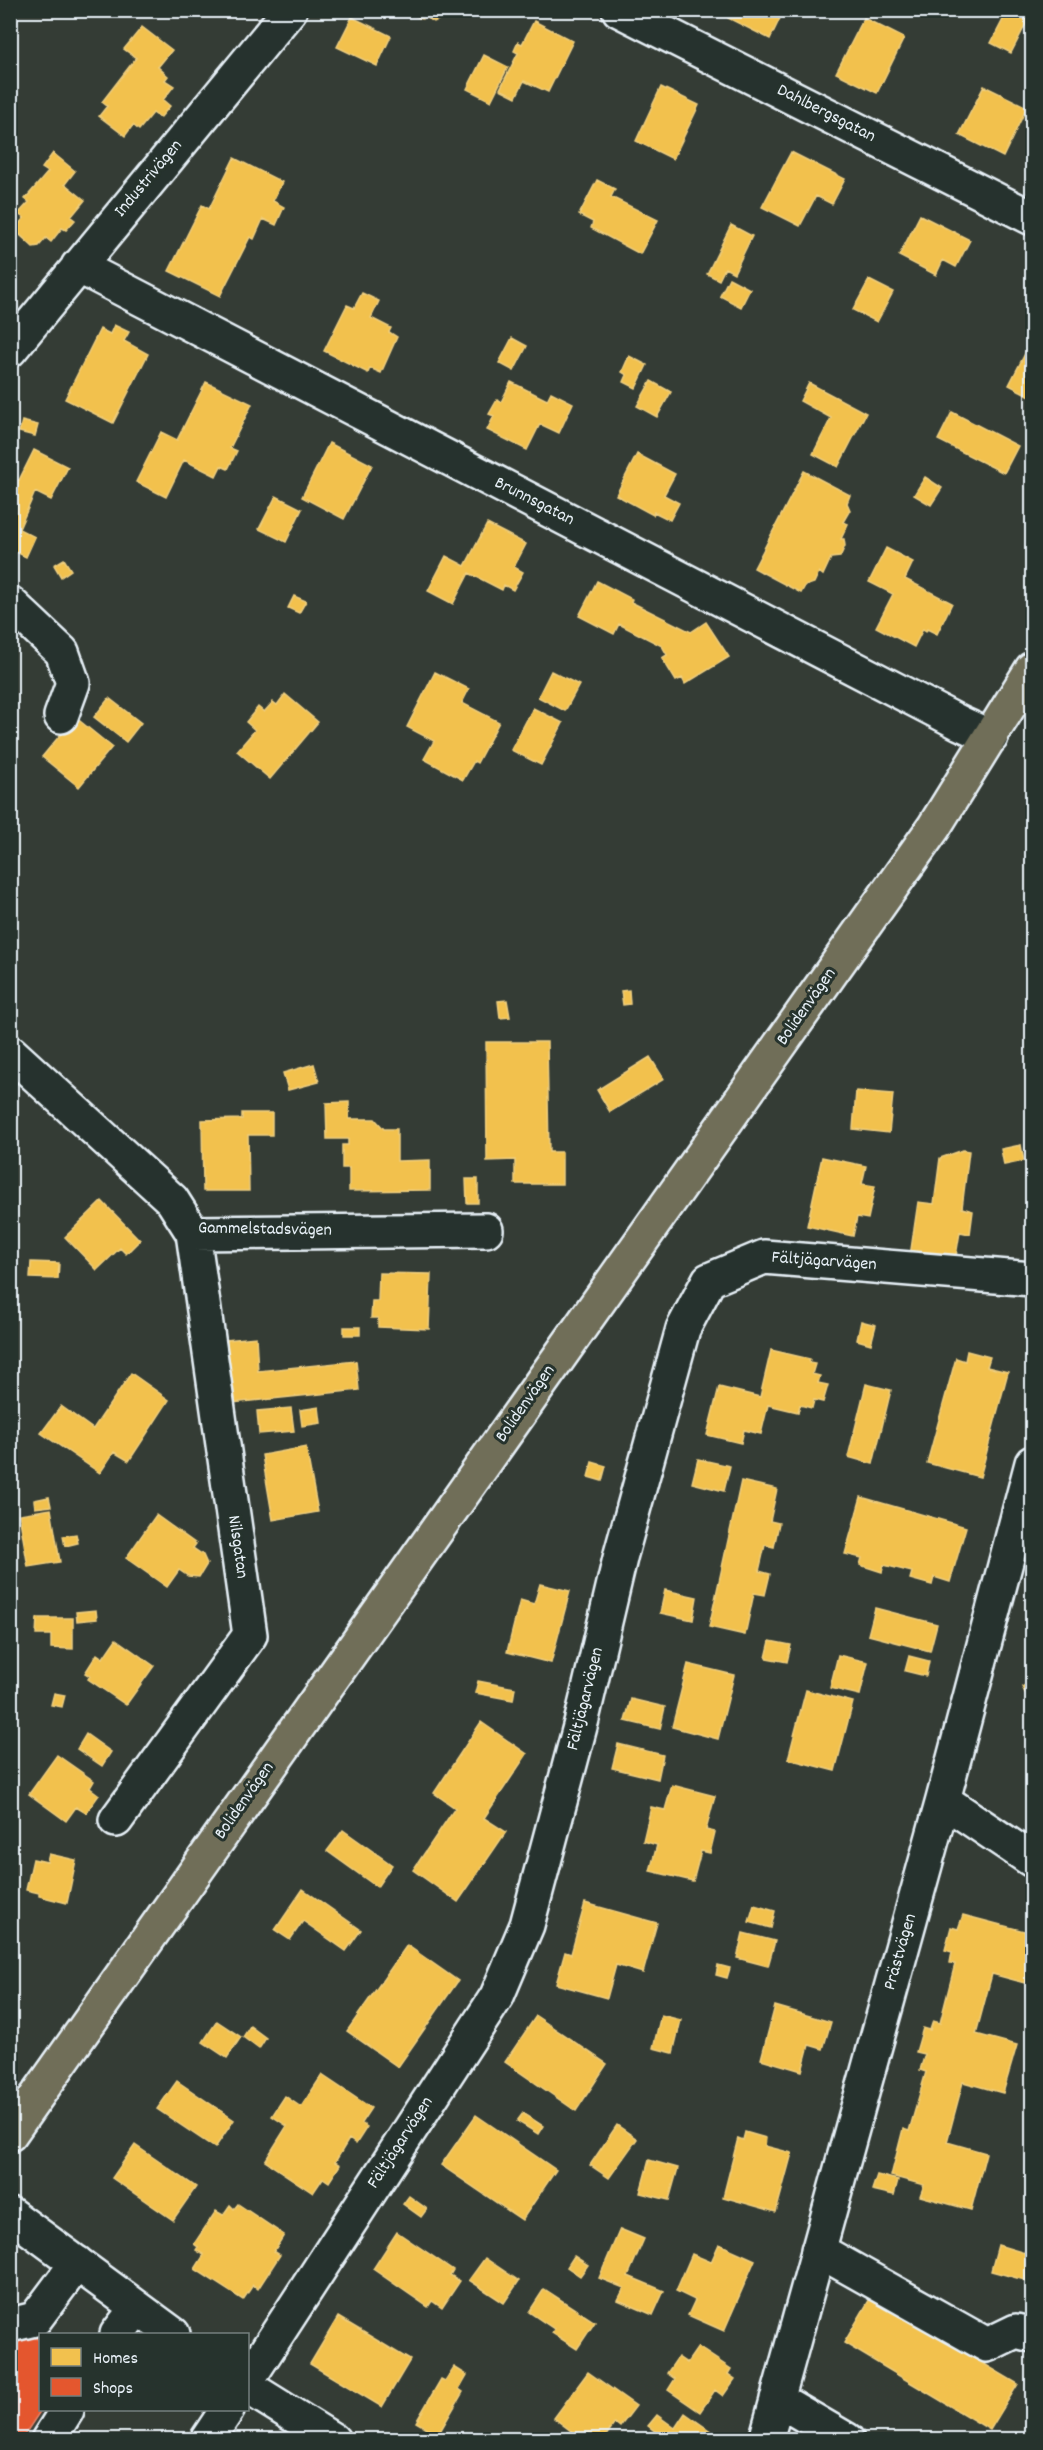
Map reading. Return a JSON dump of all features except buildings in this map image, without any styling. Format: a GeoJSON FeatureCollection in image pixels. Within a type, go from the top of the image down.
{"type":"FeatureCollection","features":[{"type":"Feature","properties":{"kind":"main road","name":"Bolidenvägen"},"geometry":{"type":"LineString","coordinates":[[10,2134],[934,827],[1032,669]]}},
{"type":"Feature","properties":{"kind":"street","name":"Industrivägen"},"geometry":{"type":"LineString","coordinates":[[10,350],[290,10]]}},
{"type":"Feature","properties":{"kind":"street","name":"Dahlbergsgatan"},"geometry":{"type":"LineString","coordinates":[[619,10],[1032,218]]}},
{"type":"Feature","properties":{"kind":"street","name":"Brunnsgatan"},"geometry":{"type":"LineString","coordinates":[[78,266],[938,712],[991,737]]}},
{"type":"Feature","properties":{"kind":"street"},"geometry":{"type":"LineString","coordinates":[[10,603],[62,652],[73,683],[61,716]]}},
{"type":"Feature","properties":{"kind":"street","name":"Gammelstadsvägen"},"geometry":{"type":"LineString","coordinates":[[10,1052],[172,1200],[193,1233],[486,1230]]}},
{"type":"Feature","properties":{"kind":"street","name":"Nilsgatan"},"geometry":{"type":"LineString","coordinates":[[116,1820],[250,1635],[193,1233]]}},
{"type":"Feature","properties":{"kind":"street","name":"Fältjägarvägen"},"geometry":{"type":"LineString","coordinates":[[249,2377],[497,1996],[506,1976],[527,1925],[548,1849],[621,1554],[682,1329],[709,1280],[764,1257],[1032,1279]]}},
{"type":"Feature","properties":{"kind":"street","name":"Prästvägen"},"geometry":{"type":"LineString","coordinates":[[766,2439],[943,1800],[1032,1463]]}},
{"type":"Feature","properties":{"kind":"street"},"geometry":{"type":"LineString","coordinates":[[943,1800],[1032,1860]]}},
{"type":"Feature","properties":{"kind":"street"},"geometry":{"type":"LineString","coordinates":[[10,2214],[172,2333]]}},
{"type":"Feature","properties":{"kind":"street"},"geometry":{"type":"LineString","coordinates":[[818,2250],[987,2345],[1016,2331],[1032,2335]]}},
{"type":"Feature","properties":{"kind":"street"},"geometry":{"type":"LineString","coordinates":[[10,2325],[35,2319],[77,2263]]}},
{"type":"Feature","properties":{"kind":"street"},"geometry":{"type":"LineString","coordinates":[[118,2333],[136,2309]]}},
{"type":"Feature","properties":{"kind":"street"},"geometry":{"type":"LineString","coordinates":[[249,2388],[333,2439]]}},
{"type":"Feature","properties":{"kind":"street"},"geometry":{"type":"LineString","coordinates":[[777,2399],[847,2439]]}},
{"type":"Feature","properties":{"kind":"street"},"geometry":{"type":"LineString","coordinates":[[48,2439],[66,2411]]}},
{"type":"Feature","properties":{"kind":"street"},"geometry":{"type":"LineString","coordinates":[[207,2439],[226,2411]]}}]}
